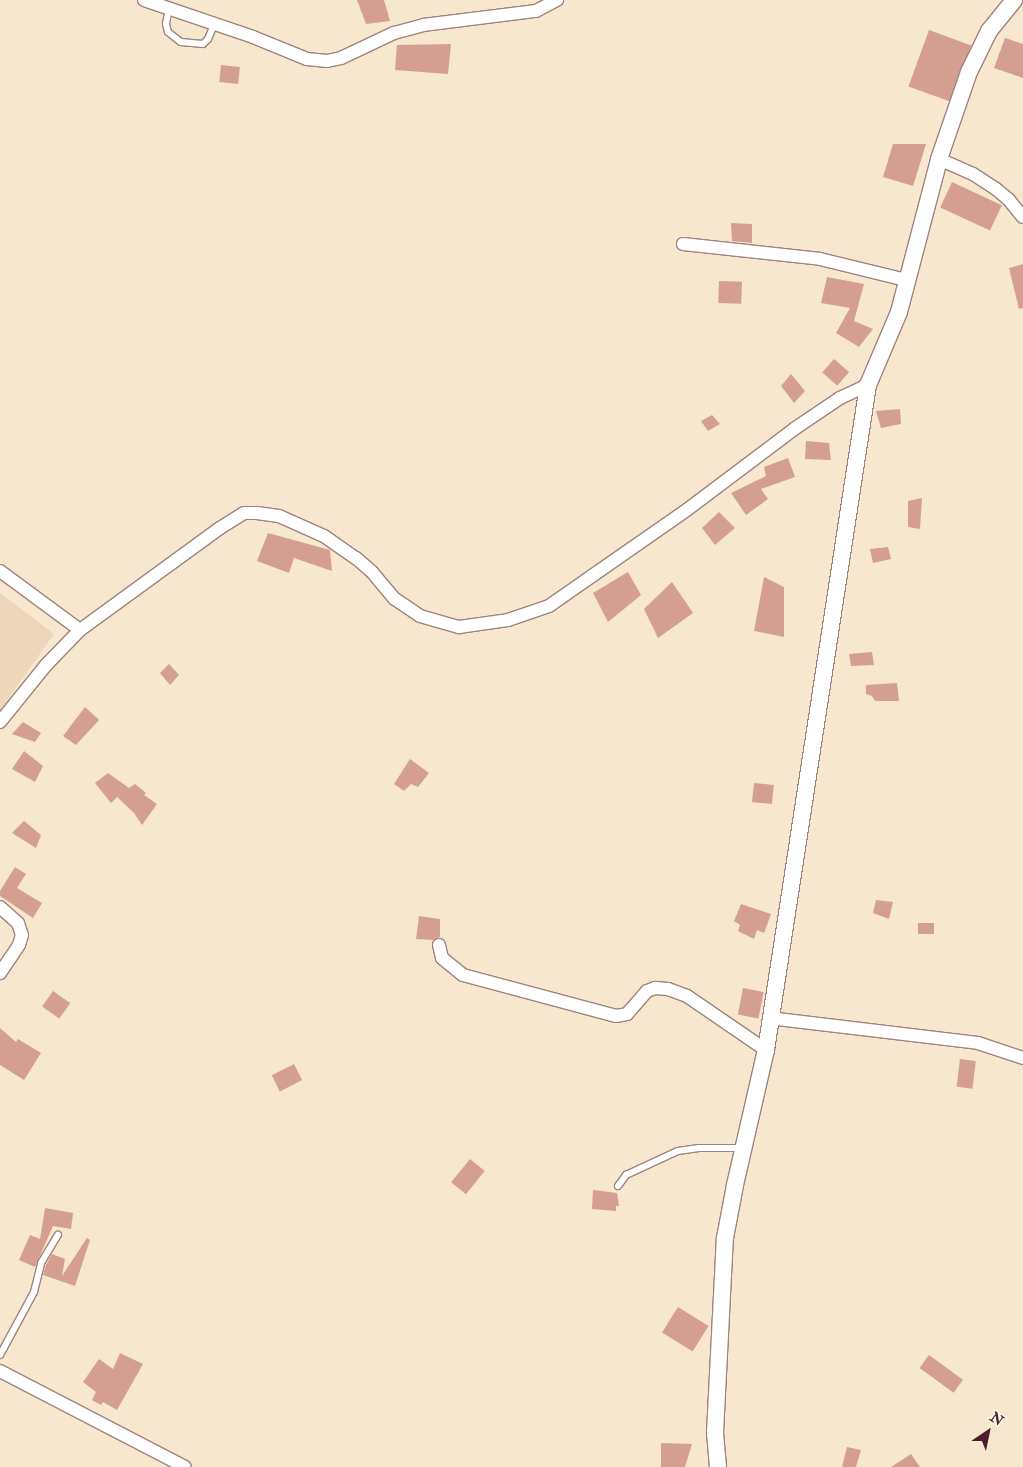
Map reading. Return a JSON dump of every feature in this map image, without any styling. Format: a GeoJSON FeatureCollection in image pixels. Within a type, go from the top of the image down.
{"type":"FeatureCollection","features":[{"type":"Feature","properties":{"kind":"street"},"geometry":{"type":"LineString","coordinates":[[144,0],[253,37],[307,59],[327,61],[341,58],[394,33],[423,25],[527,12],[546,7],[557,0]]}},
{"type":"Feature","properties":{"kind":"street"},"geometry":{"type":"LineString","coordinates":[[718,1467],[715,1433],[725,1238],[743,1148],[766,1050],[769,1018],[868,385],[891,336],[939,159],[980,48],[989,31],[1014,0]]}},
{"type":"Feature","properties":{"kind":"street"},"geometry":{"type":"LineString","coordinates":[[939,159],[973,174],[996,189],[1009,200],[1023,217]]}},
{"type":"Feature","properties":{"kind":"street"},"geometry":{"type":"LineString","coordinates":[[683,244],[820,259],[906,280]]}},
{"type":"Feature","properties":{"kind":"street"},"geometry":{"type":"LineString","coordinates":[[0,722],[46,664],[80,630],[220,528],[244,513],[279,516],[324,536],[372,572],[395,599],[420,616],[434,622],[459,627],[530,614],[549,606],[840,398],[868,385]]}},
{"type":"Feature","properties":{"kind":"street"},"geometry":{"type":"LineString","coordinates":[[0,571],[80,630]]}},
{"type":"Feature","properties":{"kind":"street"},"geometry":{"type":"LineString","coordinates":[[0,907],[18,923],[22,935],[19,945],[0,973]]}},
{"type":"Feature","properties":{"kind":"street"},"geometry":{"type":"LineString","coordinates":[[439,945],[442,958],[463,975],[616,1016],[627,1014],[646,991],[655,988],[668,989],[687,996],[766,1050]]}},
{"type":"Feature","properties":{"kind":"street"},"geometry":{"type":"LineString","coordinates":[[769,1018],[978,1043],[1023,1058]]}},
{"type":"Feature","properties":{"kind":"street"},"geometry":{"type":"LineString","coordinates":[[0,1371],[185,1467]]}},
{"type":"Feature","properties":{"kind":"lane"},"geometry":{"type":"LineString","coordinates":[[169,7],[166,24],[168,32],[181,42],[203,44],[212,32],[214,25]]}},
{"type":"Feature","properties":{"kind":"lane"},"geometry":{"type":"LineString","coordinates":[[618,1186],[626,1174],[678,1151],[699,1148],[743,1148]]}},
{"type":"Feature","properties":{"kind":"lane"},"geometry":{"type":"LineString","coordinates":[[0,1355],[34,1292],[41,1263],[58,1235]]}},
{"type":"Feature","properties":{"kind":"shaded area"},"geometry":{"type":"Polygon","coordinates":[[[0,593],[54,634],[0,710],[0,593]]]}},
{"type":"Feature","properties":{"kind":"building"},"geometry":{"type":"Polygon","coordinates":[[[357,0],[384,0],[390,21],[366,24],[357,0]]]}},
{"type":"Feature","properties":{"kind":"building"},"geometry":{"type":"Polygon","coordinates":[[[929,30],[971,45],[951,102],[908,86],[929,30]]]}},
{"type":"Feature","properties":{"kind":"building"},"geometry":{"type":"Polygon","coordinates":[[[1005,38],[1023,44],[1023,78],[994,68],[1005,38]]]}},
{"type":"Feature","properties":{"kind":"building"},"geometry":{"type":"Polygon","coordinates":[[[451,44],[448,74],[395,70],[397,45],[451,44]]]}},
{"type":"Feature","properties":{"kind":"building"},"geometry":{"type":"Polygon","coordinates":[[[221,65],[240,67],[238,84],[219,82],[221,65]]]}},
{"type":"Feature","properties":{"kind":"building"},"geometry":{"type":"Polygon","coordinates":[[[893,144],[926,144],[913,186],[883,177],[893,144]]]}},
{"type":"Feature","properties":{"kind":"building"},"geometry":{"type":"Polygon","coordinates":[[[952,182],[1002,205],[990,231],[940,207],[952,182]]]}},
{"type":"Feature","properties":{"kind":"building"},"geometry":{"type":"Polygon","coordinates":[[[731,223],[752,224],[752,243],[732,241],[731,223]]]}},
{"type":"Feature","properties":{"kind":"building"},"geometry":{"type":"Polygon","coordinates":[[[1023,264],[1023,308],[1019,309],[1009,268],[1023,264]]]}},
{"type":"Feature","properties":{"kind":"building"},"geometry":{"type":"Polygon","coordinates":[[[827,277],[864,284],[854,321],[873,329],[859,347],[836,333],[850,308],[821,303],[827,277]]]}},
{"type":"Feature","properties":{"kind":"building"},"geometry":{"type":"Polygon","coordinates":[[[719,281],[742,282],[741,304],[718,303],[719,281]]]}},
{"type":"Feature","properties":{"kind":"building"},"geometry":{"type":"Polygon","coordinates":[[[834,359],[849,372],[837,386],[822,373],[834,359]]]}},
{"type":"Feature","properties":{"kind":"building"},"geometry":{"type":"Polygon","coordinates":[[[791,374],[805,391],[794,403],[781,386],[791,374]]]}},
{"type":"Feature","properties":{"kind":"building"},"geometry":{"type":"Polygon","coordinates":[[[900,409],[901,424],[881,428],[876,411],[900,409]]]}},
{"type":"Feature","properties":{"kind":"building"},"geometry":{"type":"Polygon","coordinates":[[[712,415],[720,424],[708,431],[701,421],[712,415]]]}},
{"type":"Feature","properties":{"kind":"building"},"geometry":{"type":"Polygon","coordinates":[[[806,441],[829,443],[831,460],[805,459],[806,441]]]}},
{"type":"Feature","properties":{"kind":"building"},"geometry":{"type":"Polygon","coordinates":[[[788,458],[795,477],[761,489],[768,499],[746,515],[731,493],[766,476],[764,467],[788,458]]]}},
{"type":"Feature","properties":{"kind":"building"},"geometry":{"type":"Polygon","coordinates":[[[922,498],[920,529],[908,527],[908,501],[922,498]]]}},
{"type":"Feature","properties":{"kind":"building"},"geometry":{"type":"Polygon","coordinates":[[[719,512],[735,528],[715,545],[702,528],[719,512]]]}},
{"type":"Feature","properties":{"kind":"building"},"geometry":{"type":"Polygon","coordinates":[[[268,533],[330,550],[332,571],[294,558],[289,573],[257,561],[268,533]]]}},
{"type":"Feature","properties":{"kind":"building"},"geometry":{"type":"Polygon","coordinates":[[[888,547],[891,559],[873,563],[870,549],[888,547]]]}},
{"type":"Feature","properties":{"kind":"building"},"geometry":{"type":"Polygon","coordinates":[[[628,572],[641,595],[608,622],[593,593],[628,572]]]}},
{"type":"Feature","properties":{"kind":"building"},"geometry":{"type":"Polygon","coordinates":[[[764,577],[784,587],[784,637],[754,631],[764,577]]]}},
{"type":"Feature","properties":{"kind":"building"},"geometry":{"type":"Polygon","coordinates":[[[672,582],[693,613],[658,638],[644,609],[672,582]]]}},
{"type":"Feature","properties":{"kind":"building"},"geometry":{"type":"Polygon","coordinates":[[[872,652],[874,665],[851,666],[849,654],[872,652]]]}},
{"type":"Feature","properties":{"kind":"building"},"geometry":{"type":"Polygon","coordinates":[[[169,664],[179,675],[170,685],[160,673],[169,664]]]}},
{"type":"Feature","properties":{"kind":"building"},"geometry":{"type":"Polygon","coordinates":[[[897,683],[899,701],[875,701],[872,696],[866,694],[866,685],[897,683]]]}},
{"type":"Feature","properties":{"kind":"building"},"geometry":{"type":"Polygon","coordinates":[[[85,707],[99,720],[76,745],[63,736],[85,707]]]}},
{"type":"Feature","properties":{"kind":"building"},"geometry":{"type":"Polygon","coordinates":[[[23,722],[41,733],[35,742],[12,734],[23,722]]]}},
{"type":"Feature","properties":{"kind":"building"},"geometry":{"type":"Polygon","coordinates":[[[24,751],[43,766],[35,782],[12,769],[24,751]]]}},
{"type":"Feature","properties":{"kind":"building"},"geometry":{"type":"Polygon","coordinates":[[[410,759],[429,773],[418,787],[411,784],[404,791],[394,784],[410,759]]]}},
{"type":"Feature","properties":{"kind":"building"},"geometry":{"type":"Polygon","coordinates":[[[108,773],[129,788],[135,784],[146,793],[144,795],[157,804],[142,825],[134,813],[117,797],[111,803],[95,783],[108,773]]]}},
{"type":"Feature","properties":{"kind":"building"},"geometry":{"type":"Polygon","coordinates":[[[754,783],[774,785],[772,804],[752,802],[754,783]]]}},
{"type":"Feature","properties":{"kind":"building"},"geometry":{"type":"Polygon","coordinates":[[[24,821],[41,835],[36,848],[12,833],[24,821]]]}},
{"type":"Feature","properties":{"kind":"building"},"geometry":{"type":"Polygon","coordinates":[[[15,867],[26,874],[17,888],[42,903],[33,918],[0,896],[0,891],[15,867]]]}},
{"type":"Feature","properties":{"kind":"building"},"geometry":{"type":"Polygon","coordinates":[[[876,900],[893,902],[889,919],[873,913],[876,900]]]}},
{"type":"Feature","properties":{"kind":"building"},"geometry":{"type":"Polygon","coordinates":[[[741,904],[771,914],[764,933],[757,930],[754,939],[738,931],[740,925],[734,921],[741,904]]]}},
{"type":"Feature","properties":{"kind":"building"},"geometry":{"type":"Polygon","coordinates":[[[419,916],[440,919],[440,937],[433,940],[416,939],[419,916]]]}},
{"type":"Feature","properties":{"kind":"building"},"geometry":{"type":"Polygon","coordinates":[[[918,923],[934,923],[934,934],[918,934],[918,923]]]}},
{"type":"Feature","properties":{"kind":"building"},"geometry":{"type":"Polygon","coordinates":[[[743,988],[764,992],[758,1019],[738,1015],[743,988]]]}},
{"type":"Feature","properties":{"kind":"building"},"geometry":{"type":"Polygon","coordinates":[[[53,991],[70,1003],[59,1019],[42,1007],[53,991]]]}},
{"type":"Feature","properties":{"kind":"building"},"geometry":{"type":"Polygon","coordinates":[[[0,1028],[16,1042],[18,1039],[41,1053],[24,1080],[0,1065],[0,1028]]]}},
{"type":"Feature","properties":{"kind":"building"},"geometry":{"type":"Polygon","coordinates":[[[960,1059],[976,1061],[972,1089],[957,1087],[960,1059]]]}},
{"type":"Feature","properties":{"kind":"building"},"geometry":{"type":"Polygon","coordinates":[[[294,1064],[302,1080],[280,1091],[272,1075],[294,1064]]]}},
{"type":"Feature","properties":{"kind":"building"},"geometry":{"type":"Polygon","coordinates":[[[470,1159],[485,1171],[466,1194],[451,1182],[470,1159]]]}},
{"type":"Feature","properties":{"kind":"building"},"geometry":{"type":"Polygon","coordinates":[[[593,1190],[617,1193],[619,1206],[616,1206],[616,1211],[592,1209],[593,1190]]]}},
{"type":"Feature","properties":{"kind":"building"},"geometry":{"type":"Polygon","coordinates":[[[45,1208],[73,1213],[71,1229],[53,1226],[35,1267],[19,1260],[30,1235],[40,1239],[45,1208]]]}},
{"type":"Feature","properties":{"kind":"building"},"geometry":{"type":"Polygon","coordinates":[[[87,1238],[90,1240],[75,1286],[43,1275],[52,1254],[65,1259],[62,1276],[87,1238]]]}},
{"type":"Feature","properties":{"kind":"building"},"geometry":{"type":"Polygon","coordinates":[[[678,1307],[709,1326],[693,1352],[662,1332],[678,1307]]]}},
{"type":"Feature","properties":{"kind":"building"},"geometry":{"type":"Polygon","coordinates":[[[120,1353],[143,1364],[117,1410],[103,1402],[101,1405],[92,1400],[96,1392],[83,1382],[99,1359],[113,1369],[120,1353]]]}},
{"type":"Feature","properties":{"kind":"building"},"geometry":{"type":"Polygon","coordinates":[[[929,1355],[963,1380],[954,1393],[920,1368],[929,1355]]]}},
{"type":"Feature","properties":{"kind":"building"},"geometry":{"type":"Polygon","coordinates":[[[661,1443],[692,1444],[685,1467],[661,1467],[661,1443]]]}},
{"type":"Feature","properties":{"kind":"building"},"geometry":{"type":"Polygon","coordinates":[[[847,1447],[861,1450],[856,1467],[842,1467],[847,1447]]]}},
{"type":"Feature","properties":{"kind":"building"},"geometry":{"type":"Polygon","coordinates":[[[911,1454],[920,1467],[891,1467],[911,1454]]]}}]}
